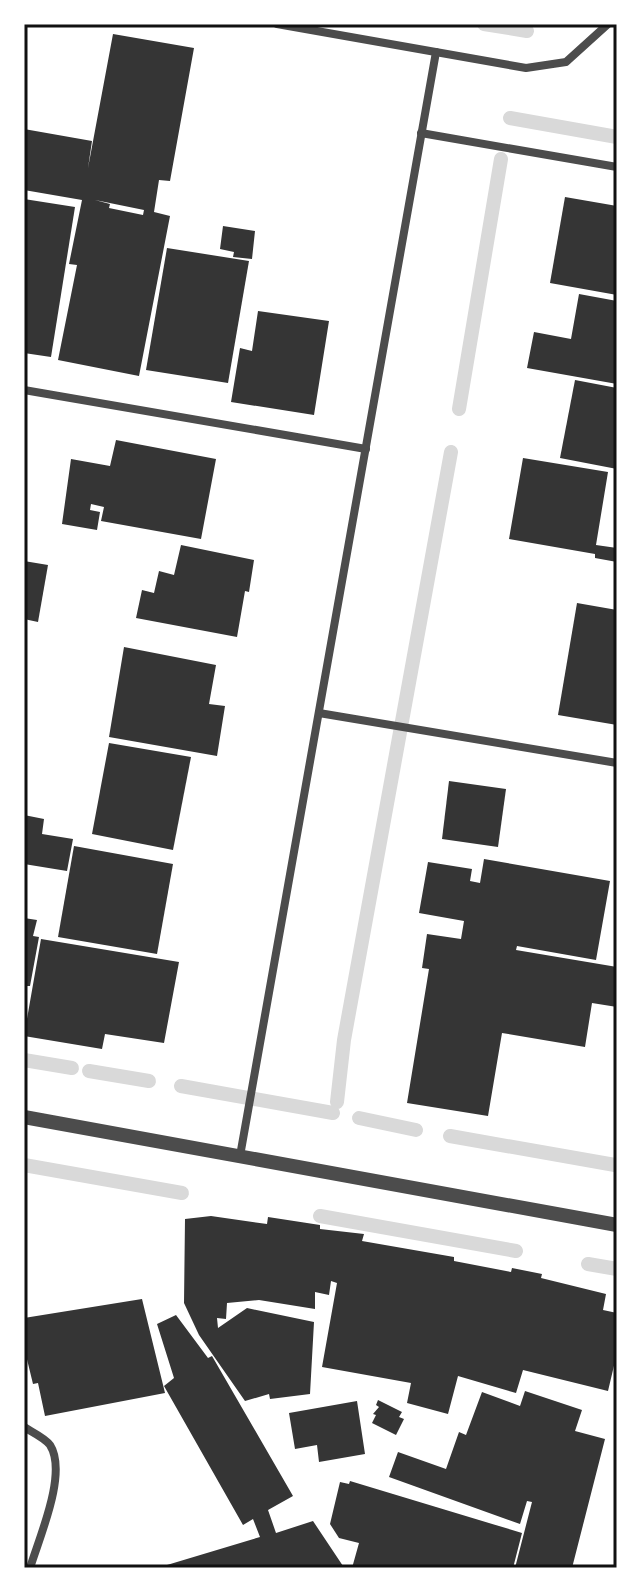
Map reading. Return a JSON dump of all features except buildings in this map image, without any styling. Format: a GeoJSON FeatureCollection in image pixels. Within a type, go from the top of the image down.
{"type":"FeatureCollection","features":[{"type":"Feature","properties":{"kind":"street"},"geometry":{"type":"LineString","coordinates":[[277,24],[526,68],[566,62],[608,24]]}},
{"type":"Feature","properties":{"kind":"street"},"geometry":{"type":"LineString","coordinates":[[240,1156],[436,52]]}},
{"type":"Feature","properties":{"kind":"street"},"geometry":{"type":"LineString","coordinates":[[421,133],[617,167]]}},
{"type":"Feature","properties":{"kind":"street"},"geometry":{"type":"LineString","coordinates":[[24,390],[366,449]]}},
{"type":"Feature","properties":{"kind":"street"},"geometry":{"type":"LineString","coordinates":[[319,713],[617,763]]}},
{"type":"Feature","properties":{"kind":"street"},"geometry":{"type":"LineString","coordinates":[[24,1117],[617,1225]]}},
{"type":"Feature","properties":{"kind":"street"},"geometry":{"type":"LineString","coordinates":[[24,1427],[49,1444],[57,1465],[53,1490],[30,1568]]}},
{"type":"Feature","properties":{"kind":"waterway"},"geometry":{"type":"LineString","coordinates":[[484,24],[527,31]]}},
{"type":"Feature","properties":{"kind":"waterway"},"geometry":{"type":"LineString","coordinates":[[510,118],[617,137]]}},
{"type":"Feature","properties":{"kind":"waterway"},"geometry":{"type":"LineString","coordinates":[[459,409],[501,159]]}},
{"type":"Feature","properties":{"kind":"waterway"},"geometry":{"type":"LineString","coordinates":[[337,1102],[344,1040],[451,452]]}},
{"type":"Feature","properties":{"kind":"waterway"},"geometry":{"type":"LineString","coordinates":[[24,1060],[72,1068]]}},
{"type":"Feature","properties":{"kind":"waterway"},"geometry":{"type":"LineString","coordinates":[[89,1071],[149,1081]]}},
{"type":"Feature","properties":{"kind":"waterway"},"geometry":{"type":"LineString","coordinates":[[181,1086],[333,1113]]}},
{"type":"Feature","properties":{"kind":"waterway"},"geometry":{"type":"LineString","coordinates":[[359,1118],[416,1130]]}},
{"type":"Feature","properties":{"kind":"waterway"},"geometry":{"type":"LineString","coordinates":[[450,1136],[615,1165]]}},
{"type":"Feature","properties":{"kind":"waterway"},"geometry":{"type":"LineString","coordinates":[[24,1165],[182,1193]]}},
{"type":"Feature","properties":{"kind":"waterway"},"geometry":{"type":"LineString","coordinates":[[320,1216],[516,1251]]}},
{"type":"Feature","properties":{"kind":"waterway"},"geometry":{"type":"LineString","coordinates":[[588,1264],[617,1269]]}}]}
